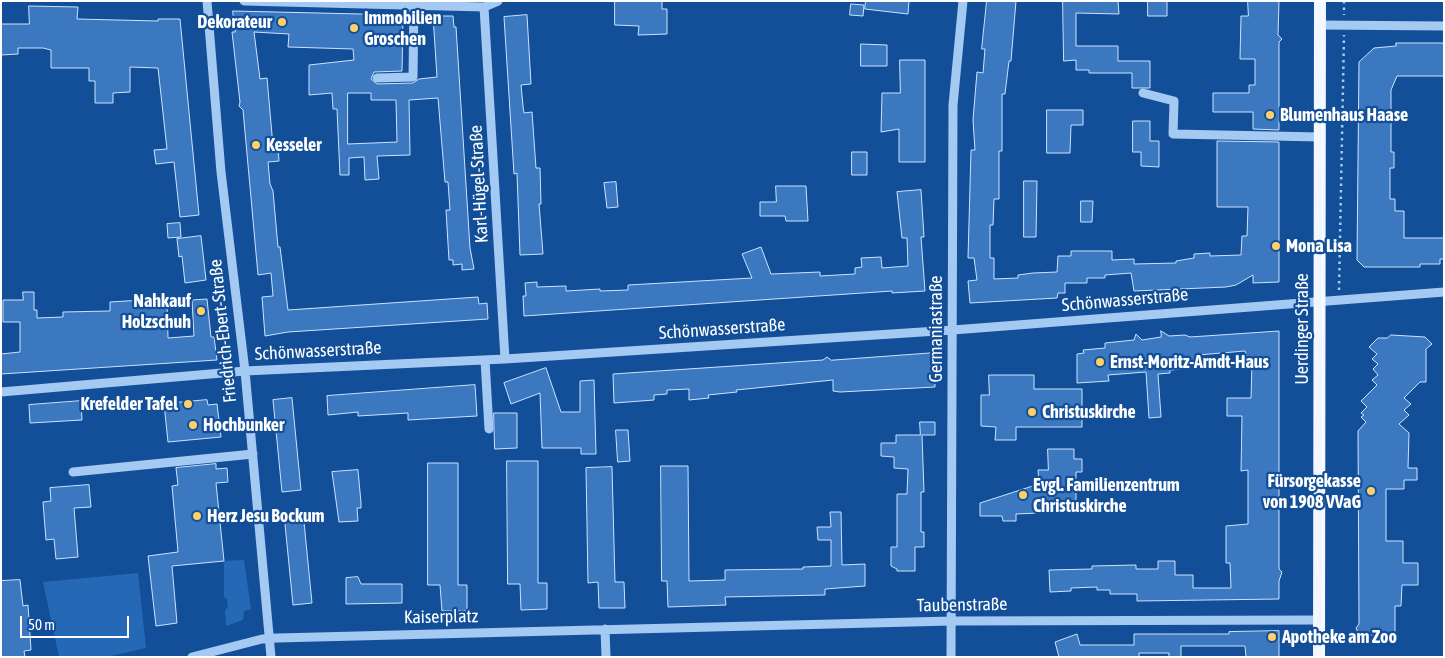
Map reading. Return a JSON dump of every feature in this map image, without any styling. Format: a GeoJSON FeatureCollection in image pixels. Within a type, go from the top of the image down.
{"type":"FeatureCollection","features":[{"type":"Feature","properties":{"kind":"main road","name":"Uerdinger Straße"},"geometry":{"type":"LineString","coordinates":[[1320,1],[1320,657]]}},
{"type":"Feature","properties":{"kind":"street","name":"Friedrich-Ebert-Straße"},"geometry":{"type":"LineString","coordinates":[[207,1],[221,172],[245,371],[269,638]]}},
{"type":"Feature","properties":{"kind":"street"},"geometry":{"type":"LineString","coordinates":[[244,1],[414,3],[484,7],[498,1]]}},
{"type":"Feature","properties":{"kind":"street","name":"Germaniastraße"},"geometry":{"type":"LineString","coordinates":[[951,657],[953,105],[963,1]]}},
{"type":"Feature","properties":{"kind":"street"},"geometry":{"type":"LineString","coordinates":[[377,78],[412,77],[414,3]]}},
{"type":"Feature","properties":{"kind":"street","name":"Karl-Hügel-Straße"},"geometry":{"type":"LineString","coordinates":[[484,7],[505,359]]}},
{"type":"Feature","properties":{"kind":"street"},"geometry":{"type":"LineString","coordinates":[[1320,26],[1444,26]]}},
{"type":"Feature","properties":{"kind":"street"},"geometry":{"type":"LineString","coordinates":[[1143,94],[1174,101],[1173,134],[1320,137]]}},
{"type":"Feature","properties":{"kind":"street","name":"Schönwasserstraße"},"geometry":{"type":"LineString","coordinates":[[1,392],[245,371],[505,359],[953,330],[1320,300],[1444,292]]}},
{"type":"Feature","properties":{"kind":"street"},"geometry":{"type":"LineString","coordinates":[[485,360],[489,429]]}},
{"type":"Feature","properties":{"kind":"street"},"geometry":{"type":"LineString","coordinates":[[73,472],[252,454]]}},
{"type":"Feature","properties":{"kind":"street","name":"Taubenstraße"},"geometry":{"type":"LineString","coordinates":[[605,629],[952,621],[1320,620]]}},
{"type":"Feature","properties":{"kind":"street"},"geometry":{"type":"LineString","coordinates":[[605,629],[606,657]]}},
{"type":"Feature","properties":{"kind":"street","name":"Kaiserplatz"},"geometry":{"type":"LineString","coordinates":[[269,638],[605,629]]}},
{"type":"Feature","properties":{"kind":"street"},"geometry":{"type":"LineString","coordinates":[[192,657],[269,638],[271,657]]}},
{"type":"Feature","properties":{"kind":"path"},"geometry":{"type":"LineString","coordinates":[[1339,299],[1344,1]]}},
{"type":"Feature","properties":{"kind":"shaded area"},"geometry":{"type":"Polygon","coordinates":[[[244,560],[251,609],[244,611],[243,620],[226,626],[225,610],[228,607],[227,599],[224,597],[224,561],[244,560]]]}},
{"type":"Feature","properties":{"kind":"shaded area"},"geometry":{"type":"Polygon","coordinates":[[[138,573],[146,648],[107,657],[59,657],[43,582],[138,573]]]}},
{"type":"Feature","properties":{"kind":"building"},"geometry":{"type":"Polygon","coordinates":[[[615,1],[662,1],[662,9],[667,9],[667,34],[638,35],[639,26],[615,25],[615,1]]]}},
{"type":"Feature","properties":{"kind":"building"},"geometry":{"type":"Polygon","coordinates":[[[866,1],[909,1],[908,14],[865,9],[866,1]]]}},
{"type":"Feature","properties":{"kind":"building"},"geometry":{"type":"Polygon","coordinates":[[[987,1],[1016,1],[1011,61],[1009,61],[1005,94],[1002,94],[1002,151],[999,151],[999,199],[994,199],[993,225],[990,225],[990,258],[994,258],[994,279],[1018,278],[1018,275],[1033,273],[1057,272],[1058,256],[1071,256],[1071,251],[1112,251],[1112,260],[1134,259],[1134,264],[1176,263],[1176,261],[1194,258],[1194,254],[1210,253],[1210,256],[1241,255],[1242,236],[1247,236],[1248,207],[1217,207],[1217,141],[1279,142],[1279,282],[1253,283],[1253,275],[1236,285],[1226,287],[1134,291],[1131,273],[1105,275],[1105,278],[1087,278],[1087,283],[1065,283],[1065,293],[1058,293],[1057,298],[970,303],[968,281],[977,280],[974,258],[968,258],[971,150],[975,150],[973,120],[977,72],[983,73],[985,49],[982,49],[987,1]]]}},
{"type":"Feature","properties":{"kind":"building"},"geometry":{"type":"Polygon","coordinates":[[[1063,1],[1118,1],[1119,14],[1076,13],[1076,46],[1118,46],[1118,61],[1150,61],[1150,88],[1132,88],[1132,73],[1089,73],[1089,70],[1076,70],[1076,60],[1064,61],[1063,1]]]}},
{"type":"Feature","properties":{"kind":"building"},"geometry":{"type":"Polygon","coordinates":[[[1148,1],[1167,1],[1167,16],[1148,16],[1148,1]]]}},
{"type":"Feature","properties":{"kind":"building"},"geometry":{"type":"Polygon","coordinates":[[[1248,1],[1279,1],[1278,35],[1282,39],[1279,42],[1279,130],[1253,129],[1253,112],[1213,112],[1213,93],[1249,93],[1249,85],[1255,85],[1255,59],[1240,59],[1241,16],[1248,16],[1248,1]]]}},
{"type":"Feature","properties":{"kind":"building"},"geometry":{"type":"Polygon","coordinates":[[[851,4],[864,5],[863,16],[850,15],[851,4]]]}},
{"type":"Feature","properties":{"kind":"building"},"geometry":{"type":"Polygon","coordinates":[[[29,6],[78,7],[77,19],[158,21],[158,19],[180,19],[199,215],[180,217],[174,162],[156,164],[154,150],[167,149],[158,68],[130,67],[130,92],[113,93],[113,103],[95,103],[95,81],[89,81],[89,68],[51,68],[51,50],[43,48],[18,48],[18,54],[1,55],[1,24],[29,24],[29,6]]]}},
{"type":"Feature","properties":{"kind":"building"},"geometry":{"type":"Polygon","coordinates":[[[233,11],[403,15],[402,71],[374,72],[371,79],[377,84],[413,83],[419,79],[437,77],[433,16],[453,16],[454,27],[456,27],[470,248],[474,269],[462,270],[462,264],[453,265],[453,260],[449,260],[446,210],[450,210],[448,182],[445,182],[438,98],[409,100],[410,155],[377,156],[379,179],[365,180],[364,157],[349,158],[349,175],[340,175],[337,109],[333,109],[332,93],[309,95],[309,65],[354,60],[353,49],[288,47],[289,34],[254,32],[260,79],[267,78],[273,146],[278,146],[279,161],[268,162],[270,184],[273,191],[278,247],[280,247],[288,310],[478,297],[479,304],[487,303],[488,319],[288,332],[265,336],[262,297],[273,296],[271,273],[258,275],[243,110],[239,106],[232,32],[235,32],[233,11]],[[348,93],[348,144],[397,142],[396,100],[371,100],[371,93],[348,93]]]}},
{"type":"Feature","properties":{"kind":"building"},"geometry":{"type":"Polygon","coordinates":[[[527,15],[531,84],[521,85],[524,113],[532,112],[536,168],[540,168],[541,204],[539,204],[543,254],[520,255],[517,173],[514,174],[504,17],[527,15]]]}},
{"type":"Feature","properties":{"kind":"building"},"geometry":{"type":"Polygon","coordinates":[[[1396,43],[1444,43],[1444,76],[1397,76],[1391,90],[1391,152],[1394,152],[1394,168],[1390,168],[1390,199],[1395,199],[1395,211],[1404,211],[1404,238],[1444,238],[1444,259],[1440,259],[1440,264],[1420,264],[1420,267],[1364,267],[1357,260],[1359,62],[1374,48],[1396,46],[1396,43]]]}},
{"type":"Feature","properties":{"kind":"building"},"geometry":{"type":"Polygon","coordinates":[[[861,44],[887,45],[887,66],[861,66],[861,44]]]}},
{"type":"Feature","properties":{"kind":"building"},"geometry":{"type":"Polygon","coordinates":[[[900,60],[925,60],[925,162],[899,162],[899,129],[881,132],[882,93],[900,93],[900,60]]]}},
{"type":"Feature","properties":{"kind":"building"},"geometry":{"type":"Polygon","coordinates":[[[1047,110],[1083,110],[1083,125],[1071,125],[1070,153],[1047,153],[1047,110]]]}},
{"type":"Feature","properties":{"kind":"building"},"geometry":{"type":"Polygon","coordinates":[[[1133,121],[1150,121],[1150,141],[1159,141],[1159,167],[1141,166],[1141,152],[1133,152],[1133,121]]]}},
{"type":"Feature","properties":{"kind":"building"},"geometry":{"type":"Polygon","coordinates":[[[852,152],[867,152],[867,175],[852,175],[852,152]]]}},
{"type":"Feature","properties":{"kind":"building"},"geometry":{"type":"Polygon","coordinates":[[[1024,181],[1037,181],[1036,237],[1024,237],[1024,181]]]}},
{"type":"Feature","properties":{"kind":"building"},"geometry":{"type":"Polygon","coordinates":[[[616,182],[618,207],[607,208],[604,183],[616,182]]]}},
{"type":"Feature","properties":{"kind":"building"},"geometry":{"type":"Polygon","coordinates":[[[776,186],[806,186],[808,221],[786,221],[785,216],[760,216],[760,202],[776,202],[776,186]]]}},
{"type":"Feature","properties":{"kind":"building"},"geometry":{"type":"Polygon","coordinates":[[[921,190],[924,237],[921,237],[925,291],[892,293],[892,291],[524,316],[523,296],[526,296],[525,283],[537,282],[537,287],[566,286],[566,291],[600,289],[600,291],[628,290],[628,285],[752,278],[742,254],[761,247],[771,274],[820,272],[820,276],[855,274],[855,268],[862,267],[861,258],[881,257],[882,268],[908,266],[907,238],[902,238],[897,192],[921,190]]]}},
{"type":"Feature","properties":{"kind":"building"},"geometry":{"type":"Polygon","coordinates":[[[1081,201],[1093,201],[1092,222],[1081,222],[1081,201]]]}},
{"type":"Feature","properties":{"kind":"building"},"geometry":{"type":"Polygon","coordinates":[[[180,223],[181,237],[168,238],[167,224],[180,223]]]}},
{"type":"Feature","properties":{"kind":"building"},"geometry":{"type":"Polygon","coordinates":[[[201,236],[206,280],[185,283],[182,256],[179,257],[177,239],[201,236]]]}},
{"type":"Feature","properties":{"kind":"building"},"geometry":{"type":"Polygon","coordinates":[[[23,292],[34,292],[34,310],[37,310],[37,318],[63,317],[63,312],[110,311],[110,302],[159,299],[160,304],[167,302],[168,338],[194,336],[192,300],[207,299],[211,337],[214,337],[217,360],[1,374],[1,354],[20,352],[20,322],[3,322],[3,300],[23,300],[23,292]]]}},
{"type":"Feature","properties":{"kind":"building"},"geometry":{"type":"Polygon","coordinates":[[[1161,331],[1169,336],[1185,335],[1190,337],[1279,331],[1279,569],[1282,572],[1279,581],[1279,599],[1137,601],[1137,594],[1110,594],[1110,590],[1097,590],[1097,587],[1071,588],[1071,591],[1050,592],[1049,570],[1092,569],[1092,566],[1136,565],[1136,569],[1158,569],[1158,561],[1175,561],[1175,575],[1193,575],[1193,588],[1231,588],[1230,563],[1226,563],[1226,526],[1248,524],[1248,470],[1241,471],[1242,416],[1227,416],[1227,398],[1251,398],[1252,362],[1248,362],[1245,351],[1198,355],[1198,363],[1191,363],[1190,366],[1185,366],[1186,369],[1170,370],[1170,373],[1158,374],[1161,417],[1149,418],[1146,372],[1108,375],[1109,381],[1077,383],[1077,354],[1084,353],[1083,350],[1105,348],[1105,343],[1134,340],[1136,334],[1142,340],[1161,337],[1161,331]]]}},
{"type":"Feature","properties":{"kind":"building"},"geometry":{"type":"Polygon","coordinates":[[[1391,335],[1425,337],[1432,344],[1426,349],[1426,382],[1420,382],[1404,398],[1411,404],[1404,410],[1409,415],[1399,424],[1409,433],[1408,468],[1417,468],[1417,480],[1404,480],[1404,489],[1386,489],[1386,541],[1403,541],[1403,563],[1418,563],[1418,585],[1402,585],[1401,606],[1395,606],[1395,635],[1380,637],[1359,635],[1356,628],[1359,624],[1358,431],[1366,422],[1361,417],[1364,415],[1361,413],[1367,407],[1361,401],[1377,385],[1372,380],[1378,375],[1373,369],[1378,364],[1372,359],[1377,354],[1369,347],[1378,338],[1387,338],[1391,335]]]}},
{"type":"Feature","properties":{"kind":"building"},"geometry":{"type":"Polygon","coordinates":[[[935,353],[935,387],[840,392],[833,391],[833,380],[736,390],[737,392],[708,395],[709,398],[689,400],[689,389],[667,390],[667,394],[654,395],[654,400],[614,403],[613,374],[823,360],[827,357],[831,360],[935,353]]]}},
{"type":"Feature","properties":{"kind":"building"},"geometry":{"type":"Polygon","coordinates":[[[546,368],[561,412],[580,412],[580,381],[594,380],[596,454],[581,454],[581,448],[542,448],[540,393],[511,404],[504,383],[546,368]]]}},
{"type":"Feature","properties":{"kind":"building","name":"Christuskirche"},"geometry":{"type":"Polygon","coordinates":[[[989,375],[1034,375],[1034,389],[1082,389],[1082,427],[1016,427],[1016,440],[995,440],[996,427],[981,426],[981,395],[989,395],[989,375]]]}},
{"type":"Feature","properties":{"kind":"building"},"geometry":{"type":"Polygon","coordinates":[[[475,385],[477,416],[408,420],[408,413],[358,416],[358,412],[328,415],[327,396],[475,385]]]}},
{"type":"Feature","properties":{"kind":"building"},"geometry":{"type":"Polygon","coordinates":[[[292,398],[301,490],[282,492],[273,400],[292,398]]]}},
{"type":"Feature","properties":{"kind":"building","name":"Hochbunker"},"geometry":{"type":"Polygon","coordinates":[[[207,400],[208,405],[217,404],[221,437],[168,442],[164,404],[207,400]]]}},
{"type":"Feature","properties":{"kind":"building"},"geometry":{"type":"Polygon","coordinates":[[[81,401],[82,420],[30,423],[29,405],[81,401]]]}},
{"type":"Feature","properties":{"kind":"building"},"geometry":{"type":"Polygon","coordinates":[[[494,413],[517,413],[517,448],[495,449],[494,413]]]}},
{"type":"Feature","properties":{"kind":"building"},"geometry":{"type":"Polygon","coordinates":[[[920,422],[935,422],[935,435],[922,435],[924,492],[921,492],[921,532],[924,532],[924,547],[915,547],[915,571],[897,571],[897,569],[891,566],[891,547],[897,547],[897,494],[907,494],[908,469],[894,468],[894,457],[881,456],[881,443],[896,443],[896,435],[920,435],[920,422]]]}},
{"type":"Feature","properties":{"kind":"building"},"geometry":{"type":"Polygon","coordinates":[[[616,430],[628,430],[630,461],[618,462],[616,430]]]}},
{"type":"Feature","properties":{"kind":"building"},"geometry":{"type":"Polygon","coordinates":[[[1048,449],[1074,449],[1074,459],[1082,459],[1082,472],[1076,472],[1076,505],[1038,505],[1038,513],[1016,514],[1016,521],[1003,521],[1002,516],[980,516],[980,503],[1039,484],[1038,470],[1048,470],[1048,449]]]}},
{"type":"Feature","properties":{"kind":"building"},"geometry":{"type":"Polygon","coordinates":[[[507,461],[538,461],[538,583],[547,583],[547,609],[521,610],[520,584],[508,584],[507,461]]]}},
{"type":"Feature","properties":{"kind":"building"},"geometry":{"type":"Polygon","coordinates":[[[428,463],[458,463],[458,585],[467,585],[467,611],[442,611],[440,585],[428,585],[428,463]]]}},
{"type":"Feature","properties":{"kind":"building","name":"Herz Jesu Bockum"},"geometry":{"type":"Polygon","coordinates":[[[216,464],[216,469],[227,468],[228,482],[216,483],[224,561],[172,566],[177,623],[156,626],[148,556],[178,552],[172,486],[178,485],[176,468],[216,464]]]}},
{"type":"Feature","properties":{"kind":"building"},"geometry":{"type":"Polygon","coordinates":[[[661,466],[688,466],[689,581],[725,580],[725,570],[803,569],[803,567],[831,566],[831,540],[818,540],[817,527],[831,527],[830,512],[841,512],[842,565],[865,564],[865,586],[825,589],[825,595],[725,597],[726,605],[668,607],[667,581],[662,581],[661,466]]]}},
{"type":"Feature","properties":{"kind":"building"},"geometry":{"type":"Polygon","coordinates":[[[612,467],[615,582],[624,582],[625,608],[599,608],[598,582],[588,583],[586,468],[612,467]]]}},
{"type":"Feature","properties":{"kind":"building"},"geometry":{"type":"Polygon","coordinates":[[[358,470],[361,508],[357,508],[358,521],[339,522],[332,472],[358,470]]]}},
{"type":"Feature","properties":{"kind":"building"},"geometry":{"type":"Polygon","coordinates":[[[89,485],[91,507],[74,508],[78,557],[56,559],[54,539],[46,540],[43,502],[51,501],[50,488],[89,485]]]}},
{"type":"Feature","properties":{"kind":"building"},"geometry":{"type":"Polygon","coordinates":[[[303,512],[312,603],[293,605],[284,514],[303,512]]]}},
{"type":"Feature","properties":{"kind":"building"},"geometry":{"type":"Polygon","coordinates":[[[358,577],[361,584],[402,584],[402,603],[346,604],[346,578],[358,577]]]}},
{"type":"Feature","properties":{"kind":"building"},"geometry":{"type":"Polygon","coordinates":[[[20,580],[23,606],[28,605],[31,650],[24,651],[25,657],[1,657],[1,581],[20,580]]]}},
{"type":"Feature","properties":{"kind":"building"},"geometry":{"type":"Polygon","coordinates":[[[1279,631],[1279,657],[1246,657],[1245,646],[1181,646],[1181,657],[1169,657],[1169,653],[1139,653],[1139,657],[1059,657],[1055,642],[1077,634],[1080,645],[1134,645],[1134,634],[1229,634],[1229,632],[1279,631]]]}},
{"type":"Feature","properties":{"kind":"tram line"},"geometry":{"type":"LineString","coordinates":[[1322,1],[1323,657]]}},
{"type":"Feature","properties":{"kind":"place","name":"Dekorateur"},"geometry":{"type":"Point","coordinates":[282,22]}},
{"type":"Feature","properties":{"kind":"place","name":"Immobilien Groschen"},"geometry":{"type":"Point","coordinates":[354,28]}},
{"type":"Feature","properties":{"kind":"place","name":"Blumenhaus Haase"},"geometry":{"type":"Point","coordinates":[1270,115]}},
{"type":"Feature","properties":{"kind":"place","name":"Kesseler"},"geometry":{"type":"Point","coordinates":[256,145]}},
{"type":"Feature","properties":{"kind":"place","name":"Mona Lisa"},"geometry":{"type":"Point","coordinates":[1276,246]}},
{"type":"Feature","properties":{"kind":"place","name":"Nahkauf Holzschuh"},"geometry":{"type":"Point","coordinates":[201,311]}},
{"type":"Feature","properties":{"kind":"place","name":"Ernst-Moritz-Arndt-Haus"},"geometry":{"type":"Point","coordinates":[1100,362]}},
{"type":"Feature","properties":{"kind":"place","name":"Krefelder Tafel"},"geometry":{"type":"Point","coordinates":[188,404]}},
{"type":"Feature","properties":{"kind":"place","name":"Christuskirche"},"geometry":{"type":"Point","coordinates":[1032,412]}},
{"type":"Feature","properties":{"kind":"place","name":"Hochbunker"},"geometry":{"type":"Point","coordinates":[193,425]}},
{"type":"Feature","properties":{"kind":"place","name":"Fürsorgekasse von 1908 VVaG"},"geometry":{"type":"Point","coordinates":[1371,491]}},
{"type":"Feature","properties":{"kind":"place","name":"Evgl. Familienzentrum Christuskirche"},"geometry":{"type":"Point","coordinates":[1023,495]}},
{"type":"Feature","properties":{"kind":"place","name":"Herz Jesu Bockum"},"geometry":{"type":"Point","coordinates":[197,516]}},
{"type":"Feature","properties":{"kind":"place","name":"Apotheke am Zoo"},"geometry":{"type":"Point","coordinates":[1272,637]}}]}
